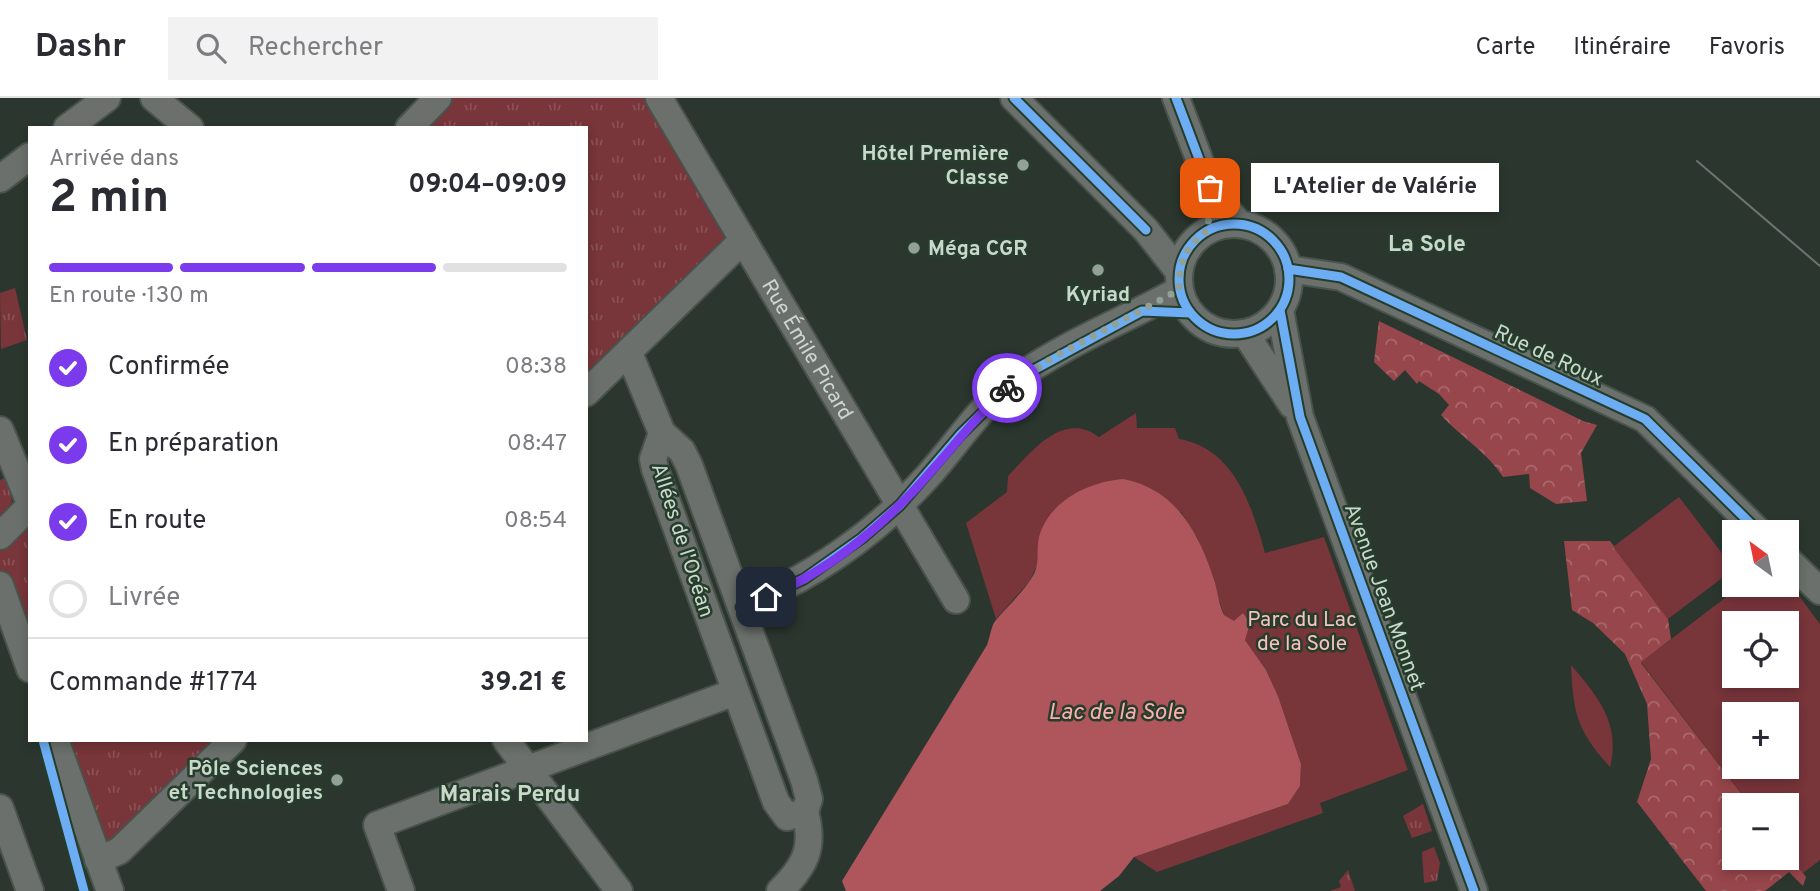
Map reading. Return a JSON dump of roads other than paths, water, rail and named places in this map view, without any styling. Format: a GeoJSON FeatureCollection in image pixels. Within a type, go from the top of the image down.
{"type":"FeatureCollection","features":[{"type":"Feature","properties":{"kind":"street"},"geometry":{"type":"LineString","coordinates":[[70,126],[107,98]]}},
{"type":"Feature","properties":{"kind":"street"},"geometry":{"type":"LineString","coordinates":[[154,98],[188,126]]}},
{"type":"Feature","properties":{"kind":"street"},"geometry":{"type":"LineString","coordinates":[[411,126],[438,98]]}},
{"type":"Feature","properties":{"kind":"street","name":"Rue Émile Picard"},"geometry":{"type":"LineString","coordinates":[[659,98],[956,600]]}},
{"type":"Feature","properties":{"kind":"street"},"geometry":{"type":"LineString","coordinates":[[1014,98],[1146,230],[1183,292],[1215,331],[1245,333],[1259,329],[1285,290]]}},
{"type":"Feature","properties":{"kind":"street","name":"Avenue Jean Monnet"},"geometry":{"type":"LineString","coordinates":[[1176,98],[1210,188],[1239,224],[1262,231],[1279,247],[1300,416],[1474,891]]}},
{"type":"Feature","properties":{"kind":"street"},"geometry":{"type":"LineString","coordinates":[[0,179],[28,158]]}},
{"type":"Feature","properties":{"kind":"street","name":"Avenue Jean Monnet"},"geometry":{"type":"LineString","coordinates":[[1183,292],[1210,188]]}},
{"type":"Feature","properties":{"kind":"street"},"geometry":{"type":"LineString","coordinates":[[1146,230],[1198,239],[1239,224]]}},
{"type":"Feature","properties":{"kind":"street"},"geometry":{"type":"LineString","coordinates":[[588,391],[743,240]]}},
{"type":"Feature","properties":{"kind":"street","name":"Rue de Roux"},"geometry":{"type":"LineString","coordinates":[[1285,290],[1312,281],[1341,277],[1645,419],[1747,520]]}},
{"type":"Feature","properties":{"kind":"street"},"geometry":{"type":"LineString","coordinates":[[741,607],[804,579],[862,538],[900,505],[961,433],[1017,379],[1142,311],[1183,292]]}},
{"type":"Feature","properties":{"kind":"street","name":"Avenue Jean Monnet"},"geometry":{"type":"LineString","coordinates":[[1245,333],[1300,416]]}},
{"type":"Feature","properties":{"kind":"street"},"geometry":{"type":"LineString","coordinates":[[629,353],[662,433]]}},
{"type":"Feature","properties":{"kind":"street"},"geometry":{"type":"LineString","coordinates":[[0,430],[28,500]]}},
{"type":"Feature","properties":{"kind":"street","name":"Allées de l'Océan"},"geometry":{"type":"LineString","coordinates":[[662,433],[682,451],[689,465],[741,607],[808,793],[799,814],[787,817],[776,802],[654,469],[653,459],[662,433]]}},
{"type":"Feature","properties":{"kind":"street"},"geometry":{"type":"LineString","coordinates":[[0,536],[28,507]]}},
{"type":"Feature","properties":{"kind":"street"},"geometry":{"type":"LineString","coordinates":[[1799,571],[1820,591]]}},
{"type":"Feature","properties":{"kind":"street"},"geometry":{"type":"LineString","coordinates":[[0,586],[28,663]]}},
{"type":"Feature","properties":{"kind":"street"},"geometry":{"type":"LineString","coordinates":[[401,891],[377,825],[529,771],[735,692]]}},
{"type":"Feature","properties":{"kind":"street"},"geometry":{"type":"LineString","coordinates":[[56,742],[110,891]]}},
{"type":"Feature","properties":{"kind":"street"},"geometry":{"type":"LineString","coordinates":[[99,860],[119,850],[231,742]]}},
{"type":"Feature","properties":{"kind":"street"},"geometry":{"type":"LineString","coordinates":[[507,742],[619,891]]}},
{"type":"Feature","properties":{"kind":"street"},"geometry":{"type":"LineString","coordinates":[[0,808],[30,891]]}},
{"type":"Feature","properties":{"kind":"street"},"geometry":{"type":"LineString","coordinates":[[780,891],[799,870],[811,840],[799,814]]}},
{"type":"Feature","properties":{"kind":"water","name":"Lac de la Sole"},"geometry":{"type":"Polygon","coordinates":[[[1123,479],[1142,484],[1158,493],[1184,517],[1209,565],[1224,615],[1234,621],[1243,613],[1250,623],[1245,640],[1266,670],[1278,696],[1301,764],[1300,786],[1288,804],[1134,857],[1119,876],[1100,891],[846,891],[842,881],[987,645],[994,622],[1021,593],[1034,574],[1039,537],[1051,513],[1084,489],[1123,479]]]}},
{"type":"Feature","properties":{"kind":"tram line"},"geometry":{"type":"LineString","coordinates":[[1697,161],[1820,266]]}},
{"type":"Feature","properties":{"kind":"place","name":"Hôtel Première Classe"},"geometry":{"type":"Point","coordinates":[1023,165]}},
{"type":"Feature","properties":{"kind":"place","name":"L'Atelier de Valérie"},"geometry":{"type":"Point","coordinates":[1210,188]}},
{"type":"Feature","properties":{"kind":"place","name":"Méga CGR"},"geometry":{"type":"Point","coordinates":[914,248]}},
{"type":"Feature","properties":{"kind":"place","name":"Kyriad"},"geometry":{"type":"Point","coordinates":[1098,270]}},
{"type":"Feature","properties":{"kind":"place","name":"Pôle Sciences et Technologies"},"geometry":{"type":"Point","coordinates":[337,780]}},
{"type":"Feature","properties":{"kind":"district","name":"La Sole"},"geometry":{"type":"Point","coordinates":[1427,243]}},
{"type":"Feature","properties":{"kind":"district","name":"Marais Perdu"},"geometry":{"type":"Point","coordinates":[510,793]}},
{"type":"Feature","properties":{"kind":"park label","name":"Parc du Lac de la Sole"},"geometry":{"type":"Point","coordinates":[1302,631]}}]}
